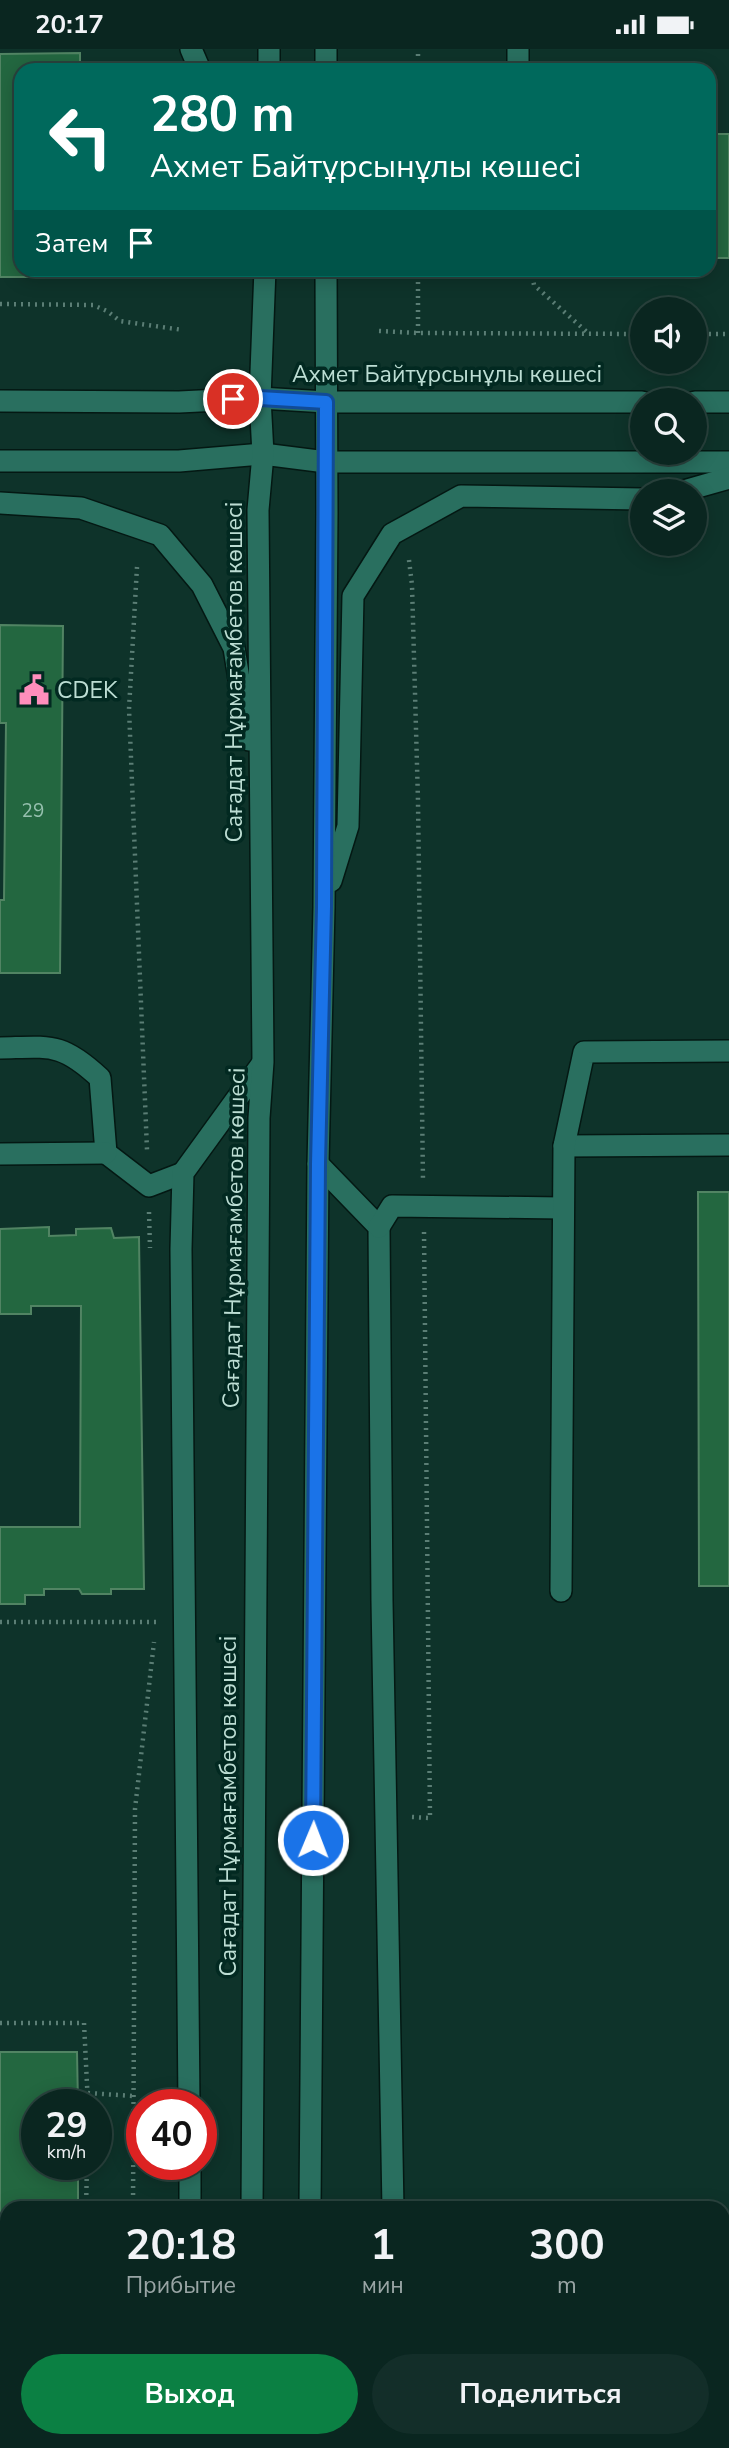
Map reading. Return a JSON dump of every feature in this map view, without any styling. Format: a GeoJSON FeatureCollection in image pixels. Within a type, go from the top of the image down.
{"type":"FeatureCollection","features":[{"type":"Feature","properties":{"kind":"street","name":"Сағадат Нұрмағамбетов көшесі"},"geometry":{"type":"LineString","coordinates":[[252,2201],[259,1131],[263,1062],[258,510],[263,454],[260,398],[265,277]]}},
{"type":"Feature","properties":{"kind":"street"},"geometry":{"type":"LineString","coordinates":[[310,2201],[318,1164],[324,907],[326,277]]}},
{"type":"Feature","properties":{"kind":"street","name":"Ахмет Байтұрсынұлы көшесі"},"geometry":{"type":"LineString","coordinates":[[0,401],[179,402],[260,398],[326,402],[630,402]]}},
{"type":"Feature","properties":{"kind":"street"},"geometry":{"type":"LineString","coordinates":[[707,402],[729,402]]}},
{"type":"Feature","properties":{"kind":"street"},"geometry":{"type":"LineString","coordinates":[[0,461],[178,461],[263,454],[326,462],[729,462]]}},
{"type":"Feature","properties":{"kind":"street"},"geometry":{"type":"LineString","coordinates":[[707,484],[729,478]]}},
{"type":"Feature","properties":{"kind":"street"},"geometry":{"type":"LineString","coordinates":[[324,907],[348,826],[352,596],[392,534],[461,496],[630,499]]}},
{"type":"Feature","properties":{"kind":"street"},"geometry":{"type":"LineString","coordinates":[[0,503],[81,508],[160,535],[202,585],[234,648],[260,809]]}},
{"type":"Feature","properties":{"kind":"street"},"geometry":{"type":"LineString","coordinates":[[0,1048],[54,1047],[79,1058],[100,1078],[106,1153]]}},
{"type":"Feature","properties":{"kind":"street"},"geometry":{"type":"LineString","coordinates":[[561,1591],[564,1146],[584,1052],[729,1051]]}},
{"type":"Feature","properties":{"kind":"street"},"geometry":{"type":"LineString","coordinates":[[0,1154],[106,1153],[149,1186],[183,1173],[263,1062]]}},
{"type":"Feature","properties":{"kind":"street"},"geometry":{"type":"LineString","coordinates":[[564,1146],[729,1145]]}},
{"type":"Feature","properties":{"kind":"street"},"geometry":{"type":"LineString","coordinates":[[318,1164],[379,1227]]}},
{"type":"Feature","properties":{"kind":"street"},"geometry":{"type":"LineString","coordinates":[[183,1173],[181,1249],[189,2089]]}},
{"type":"Feature","properties":{"kind":"street"},"geometry":{"type":"LineString","coordinates":[[393,2201],[382,1615],[379,1227],[392,1206],[563,1208]]}},
{"type":"Feature","properties":{"kind":"street"},"geometry":{"type":"LineString","coordinates":[[190,2180],[190,2201]]}},
{"type":"Feature","properties":{"kind":"path"},"geometry":{"type":"LineString","coordinates":[[418,277],[418,333]]}},
{"type":"Feature","properties":{"kind":"path"},"geometry":{"type":"LineString","coordinates":[[532,277],[534,285],[589,334]]}},
{"type":"Feature","properties":{"kind":"path"},"geometry":{"type":"LineString","coordinates":[[0,304],[93,305],[107,310],[120,321],[183,330]]}},
{"type":"Feature","properties":{"kind":"path"},"geometry":{"type":"LineString","coordinates":[[379,331],[630,334]]}},
{"type":"Feature","properties":{"kind":"path"},"geometry":{"type":"LineString","coordinates":[[707,334],[729,334]]}},
{"type":"Feature","properties":{"kind":"path"},"geometry":{"type":"LineString","coordinates":[[137,567],[130,709],[150,1254]]}},
{"type":"Feature","properties":{"kind":"path"},"geometry":{"type":"LineString","coordinates":[[133,2089],[135,1809],[156,1609]]}},
{"type":"Feature","properties":{"kind":"path"},"geometry":{"type":"LineString","coordinates":[[0,1622],[156,1622]]}},
{"type":"Feature","properties":{"kind":"path"},"geometry":{"type":"LineString","coordinates":[[0,2023],[84,2023],[88,2089]]}},
{"type":"Feature","properties":{"kind":"path"},"geometry":{"type":"LineString","coordinates":[[86,2201],[87,2180]]}},
{"type":"Feature","properties":{"kind":"path"},"geometry":{"type":"LineString","coordinates":[[133,2180],[133,2201]]}},
{"type":"Feature","properties":{"kind":"building"},"geometry":{"type":"Polygon","coordinates":[[[80,53],[80,63],[14,63],[14,277],[0,277],[0,54],[80,53]]]}},
{"type":"Feature","properties":{"kind":"building"},"geometry":{"type":"Polygon","coordinates":[[[716,134],[729,134],[729,258],[716,258],[716,134]]]}},
{"type":"Feature","properties":{"kind":"building"},"geometry":{"type":"Polygon","coordinates":[[[0,625],[63,626],[60,973],[0,973],[0,900],[4,900],[6,723],[0,723],[0,625]]]}},
{"type":"Feature","properties":{"kind":"building"},"geometry":{"type":"Polygon","coordinates":[[[698,1192],[729,1192],[729,1586],[699,1586],[698,1192]]]}},
{"type":"Feature","properties":{"kind":"building"},"geometry":{"type":"Polygon","coordinates":[[[49,1227],[49,1236],[76,1235],[76,1229],[111,1228],[114,1238],[139,1237],[144,1589],[111,1589],[111,1594],[82,1594],[79,1589],[44,1589],[44,1595],[25,1595],[25,1604],[0,1604],[0,1527],[80,1527],[81,1306],[31,1306],[31,1314],[0,1314],[0,1229],[49,1227]]]}},
{"type":"Feature","properties":{"kind":"building"},"geometry":{"type":"Polygon","coordinates":[[[0,2052],[77,2052],[78,2089],[21,2089],[21,2180],[78,2180],[78,2201],[0,2201],[0,2052]]]}},
{"type":"Feature","properties":{"kind":"place","name":"CDEK"},"geometry":{"type":"Point","coordinates":[34,690]}},
{"type":"Feature","properties":{"kind":"route"},"geometry":{"type":"LineString","coordinates":[[233,399],[326,402],[324,907],[318,1164],[313,1840]]}}]}
